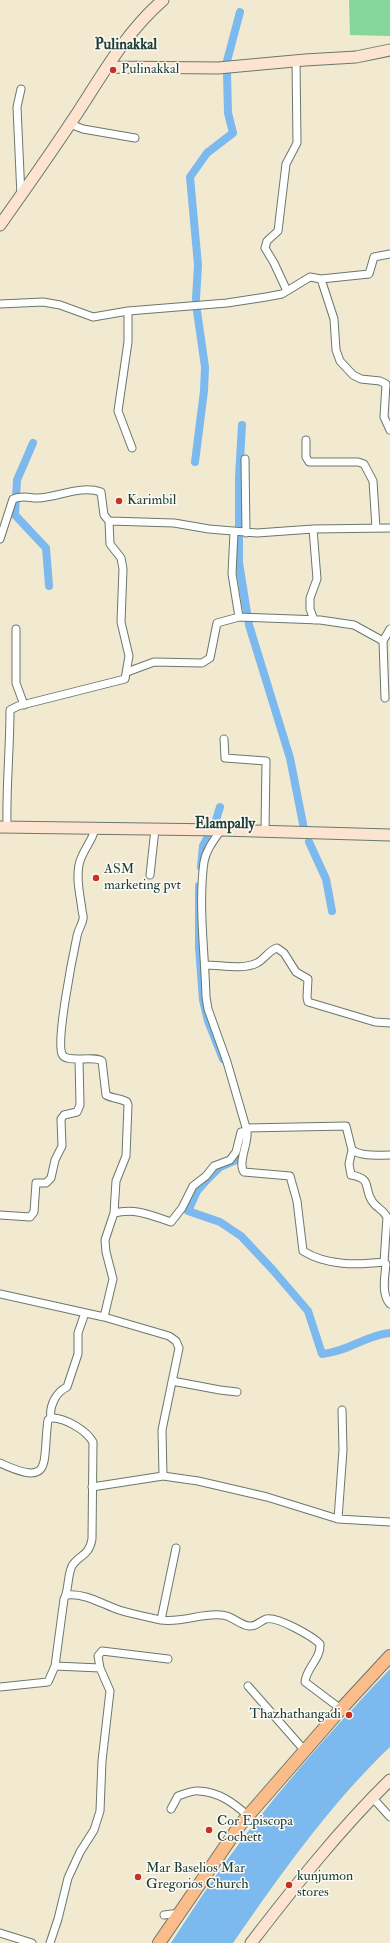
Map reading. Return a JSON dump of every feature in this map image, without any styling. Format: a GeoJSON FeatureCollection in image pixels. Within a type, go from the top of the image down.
{"type":"FeatureCollection","features":[{"type":"Feature","properties":{"kind":"main road"},"geometry":{"type":"LineString","coordinates":[[0,225],[134,28],[163,0]]}},
{"type":"Feature","properties":{"kind":"main road"},"geometry":{"type":"LineString","coordinates":[[108,67],[218,68],[296,60],[356,58],[390,50]]}},
{"type":"Feature","properties":{"kind":"main road"},"geometry":{"type":"LineString","coordinates":[[3,827],[265,831],[390,835]]}},
{"type":"Feature","properties":{"kind":"main road"},"geometry":{"type":"LineString","coordinates":[[159,1943],[181,1913],[227,1843],[248,1816],[341,1709],[390,1656]]}},
{"type":"Feature","properties":{"kind":"main road"},"geometry":{"type":"LineString","coordinates":[[251,1943],[329,1844],[372,1797],[390,1780]]}},
{"type":"Feature","properties":{"kind":"street"},"geometry":{"type":"LineString","coordinates":[[287,291],[265,248],[267,241],[278,231],[286,164],[297,143],[296,60]]}},
{"type":"Feature","properties":{"kind":"street"},"geometry":{"type":"LineString","coordinates":[[21,89],[17,107],[21,196]]}},
{"type":"Feature","properties":{"kind":"street"},"geometry":{"type":"LineString","coordinates":[[70,124],[83,129],[135,138]]}},
{"type":"Feature","properties":{"kind":"street"},"geometry":{"type":"LineString","coordinates":[[0,304],[43,302],[60,305],[93,317],[128,311],[227,303],[276,296],[310,277],[321,279],[369,274],[374,257],[390,254]]}},
{"type":"Feature","properties":{"kind":"street"},"geometry":{"type":"LineString","coordinates":[[321,279],[334,319],[336,350],[340,361],[353,375],[361,379],[380,381],[386,384],[384,417],[390,430]]}},
{"type":"Feature","properties":{"kind":"street"},"geometry":{"type":"LineString","coordinates":[[128,311],[128,342],[118,411],[132,448]]}},
{"type":"Feature","properties":{"kind":"street"},"geometry":{"type":"LineString","coordinates":[[306,440],[306,457],[309,462],[358,462],[364,464],[374,481],[376,528]]}},
{"type":"Feature","properties":{"kind":"street"},"geometry":{"type":"LineString","coordinates":[[245,459],[246,533]]}},
{"type":"Feature","properties":{"kind":"street"},"geometry":{"type":"LineString","coordinates":[[0,539],[13,499],[21,496],[36,498],[69,492],[95,490],[101,492],[104,515],[110,521],[174,523],[246,533],[313,529],[390,528]]}},
{"type":"Feature","properties":{"kind":"street"},"geometry":{"type":"LineString","coordinates":[[3,827],[10,736],[10,710],[99,684],[114,683],[125,679],[129,656],[121,622],[123,569],[121,558],[110,544],[110,521]]}},
{"type":"Feature","properties":{"kind":"street"},"geometry":{"type":"LineString","coordinates":[[313,529],[317,579],[310,598],[310,609],[314,620]]}},
{"type":"Feature","properties":{"kind":"street"},"geometry":{"type":"LineString","coordinates":[[234,532],[232,574],[246,617]]}},
{"type":"Feature","properties":{"kind":"street"},"geometry":{"type":"LineString","coordinates":[[127,672],[154,662],[202,663],[210,658],[217,623],[246,617],[314,620],[354,625],[383,641]]}},
{"type":"Feature","properties":{"kind":"street"},"geometry":{"type":"LineString","coordinates":[[16,629],[16,683],[24,705]]}},
{"type":"Feature","properties":{"kind":"street"},"geometry":{"type":"LineString","coordinates":[[385,698],[383,641],[390,629]]}},
{"type":"Feature","properties":{"kind":"street"},"geometry":{"type":"LineString","coordinates":[[224,739],[225,758],[266,761],[265,831]]}},
{"type":"Feature","properties":{"kind":"street"},"geometry":{"type":"LineString","coordinates":[[95,829],[93,838],[79,862],[77,884],[84,918],[77,935],[62,1023],[62,1055],[65,1058],[99,1059],[102,1061],[104,1066],[106,1095],[121,1098],[127,1102],[128,1105],[126,1156],[116,1181],[114,1214],[105,1240],[106,1252],[113,1279],[104,1317]]}},
{"type":"Feature","properties":{"kind":"street"},"geometry":{"type":"LineString","coordinates":[[150,875],[156,829]]}},
{"type":"Feature","properties":{"kind":"street"},"geometry":{"type":"LineString","coordinates":[[214,830],[204,861],[202,918],[208,1008],[227,1062],[248,1138],[241,1165],[242,1170],[244,1172],[290,1176],[297,1201],[303,1251],[316,1259],[342,1263],[384,1262]]}},
{"type":"Feature","properties":{"kind":"street"},"geometry":{"type":"LineString","coordinates":[[205,965],[247,966],[257,963],[272,949],[277,948],[284,953],[296,972],[308,979],[308,1002],[375,1022],[390,1023]]}},
{"type":"Feature","properties":{"kind":"street"},"geometry":{"type":"LineString","coordinates":[[0,1215],[30,1217],[34,1212],[36,1183],[46,1183],[51,1178],[55,1160],[62,1146],[61,1119],[64,1115],[77,1112],[80,1105],[79,1059]]}},
{"type":"Feature","properties":{"kind":"street"},"geometry":{"type":"LineString","coordinates":[[245,1130],[337,1125],[346,1126],[352,1150],[349,1164],[351,1175],[362,1177],[367,1183],[372,1201],[384,1210],[387,1217],[384,1262],[386,1264],[385,1293],[390,1304]]}},
{"type":"Feature","properties":{"kind":"street"},"geometry":{"type":"LineString","coordinates":[[114,1214],[127,1210],[140,1212],[171,1222],[182,1208],[193,1186],[206,1176],[214,1166],[230,1160],[236,1152],[245,1130]]}},
{"type":"Feature","properties":{"kind":"street"},"geometry":{"type":"LineString","coordinates":[[352,1150],[357,1153],[370,1156],[390,1155]]}},
{"type":"Feature","properties":{"kind":"street"},"geometry":{"type":"LineString","coordinates":[[0,1294],[104,1317],[169,1336],[176,1341],[179,1348],[162,1430],[163,1476]]}},
{"type":"Feature","properties":{"kind":"street"},"geometry":{"type":"LineString","coordinates":[[51,1418],[49,1411],[54,1400],[60,1390],[67,1387],[70,1379],[78,1354],[78,1333],[85,1313]]}},
{"type":"Feature","properties":{"kind":"street"},"geometry":{"type":"LineString","coordinates":[[172,1381],[236,1392]]}},
{"type":"Feature","properties":{"kind":"street"},"geometry":{"type":"LineString","coordinates":[[338,1519],[343,1450],[342,1410]]}},
{"type":"Feature","properties":{"kind":"street"},"geometry":{"type":"LineString","coordinates":[[0,1463],[19,1472],[34,1474],[39,1472],[43,1466],[48,1420],[51,1418],[57,1417],[72,1425],[91,1438],[94,1446],[91,1547],[72,1565],[66,1587],[67,1595],[64,1599],[55,1666],[48,1682],[0,1687]]}},
{"type":"Feature","properties":{"kind":"street"},"geometry":{"type":"LineString","coordinates":[[92,1487],[163,1476],[198,1481],[267,1497],[338,1519],[390,1522]]}},
{"type":"Feature","properties":{"kind":"street"},"geometry":{"type":"LineString","coordinates":[[161,1620],[176,1548]]}},
{"type":"Feature","properties":{"kind":"street"},"geometry":{"type":"LineString","coordinates":[[67,1595],[93,1599],[119,1610],[161,1620],[182,1621],[209,1615],[223,1614],[249,1626],[255,1626],[266,1619],[279,1620],[312,1637],[320,1644],[320,1650],[305,1677],[305,1682],[341,1709]]}},
{"type":"Feature","properties":{"kind":"street"},"geometry":{"type":"LineString","coordinates":[[50,1943],[58,1919],[68,1878],[80,1852],[94,1830],[100,1811],[102,1761],[110,1691],[100,1668],[98,1656],[102,1651],[168,1659]]}},
{"type":"Feature","properties":{"kind":"street"},"geometry":{"type":"LineString","coordinates":[[55,1666],[100,1668]]}},
{"type":"Feature","properties":{"kind":"street"},"geometry":{"type":"LineString","coordinates":[[248,1686],[305,1751]]}},
{"type":"Feature","properties":{"kind":"street"},"geometry":{"type":"LineString","coordinates":[[171,1809],[178,1796],[198,1790],[216,1794],[233,1801],[248,1816]]}},
{"type":"Feature","properties":{"kind":"street"},"geometry":{"type":"LineString","coordinates":[[372,1797],[390,1817]]}},
{"type":"Feature","properties":{"kind":"street"},"geometry":{"type":"LineString","coordinates":[[164,1916],[181,1913]]}},
{"type":"Feature","properties":{"kind":"street"},"geometry":{"type":"LineString","coordinates":[[0,1933],[32,1943]]}},
{"type":"Feature","properties":{"kind":"green space"},"geometry":{"type":"Polygon","coordinates":[[[349,0],[390,0],[390,36],[350,35],[349,0]]]}},
{"type":"Feature","properties":{"kind":"water"},"geometry":{"type":"Polygon","coordinates":[[[390,1669],[390,1747],[326,1816],[233,1943],[171,1943],[235,1849],[289,1780],[390,1669]]]}},
{"type":"Feature","properties":{"kind":"waterway"},"geometry":{"type":"LineString","coordinates":[[227,61],[240,12]]}},
{"type":"Feature","properties":{"kind":"waterway"},"geometry":{"type":"LineString","coordinates":[[196,299],[198,265],[190,177],[207,153],[233,133],[228,113],[227,73]]}},
{"type":"Feature","properties":{"kind":"waterway"},"geometry":{"type":"LineString","coordinates":[[195,462],[204,391],[205,367],[197,311]]}},
{"type":"Feature","properties":{"kind":"waterway"},"geometry":{"type":"LineString","coordinates":[[242,425],[239,477],[239,563],[249,625],[290,758],[304,829]]}},
{"type":"Feature","properties":{"kind":"waterway"},"geometry":{"type":"LineString","coordinates":[[33,443],[17,480],[15,515],[46,548],[49,586]]}},
{"type":"Feature","properties":{"kind":"waterway"},"geometry":{"type":"LineString","coordinates":[[201,867],[203,846],[216,820],[220,807]]}},
{"type":"Feature","properties":{"kind":"waterway"},"geometry":{"type":"LineString","coordinates":[[309,842],[326,879],[332,911]]}},
{"type":"Feature","properties":{"kind":"waterway"},"geometry":{"type":"LineString","coordinates":[[199,886],[199,947],[203,1000],[208,1021],[223,1059]]}},
{"type":"Feature","properties":{"kind":"waterway"},"geometry":{"type":"LineString","coordinates":[[243,1140],[240,1153],[236,1160],[220,1167],[205,1182],[197,1191],[188,1211],[220,1222],[241,1236],[272,1269],[308,1311],[322,1354],[331,1353],[381,1334],[390,1333]]}},
{"type":"Feature","properties":{"kind":"place","name":"Pulinakkal"},"geometry":{"type":"Point","coordinates":[113,70]}},
{"type":"Feature","properties":{"kind":"place","name":"Karimbil"},"geometry":{"type":"Point","coordinates":[119,501]}},
{"type":"Feature","properties":{"kind":"place","name":"ASM marketing pvt"},"geometry":{"type":"Point","coordinates":[96,878]}},
{"type":"Feature","properties":{"kind":"place","name":"Thazhathangadi"},"geometry":{"type":"Point","coordinates":[349,1715]}},
{"type":"Feature","properties":{"kind":"place","name":"Cor Episcopa Cochett"},"geometry":{"type":"Point","coordinates":[209,1830]}},
{"type":"Feature","properties":{"kind":"place","name":"Mar Baselios Mar Gregorios Church"},"geometry":{"type":"Point","coordinates":[138,1877]}},
{"type":"Feature","properties":{"kind":"place","name":"kunjumon stores"},"geometry":{"type":"Point","coordinates":[289,1885]}},
{"type":"Feature","properties":{"kind":"district","name":"Pulinakkal"},"geometry":{"type":"Point","coordinates":[126,46]}},
{"type":"Feature","properties":{"kind":"district","name":"Elampally"},"geometry":{"type":"Point","coordinates":[225,825]}}]}
